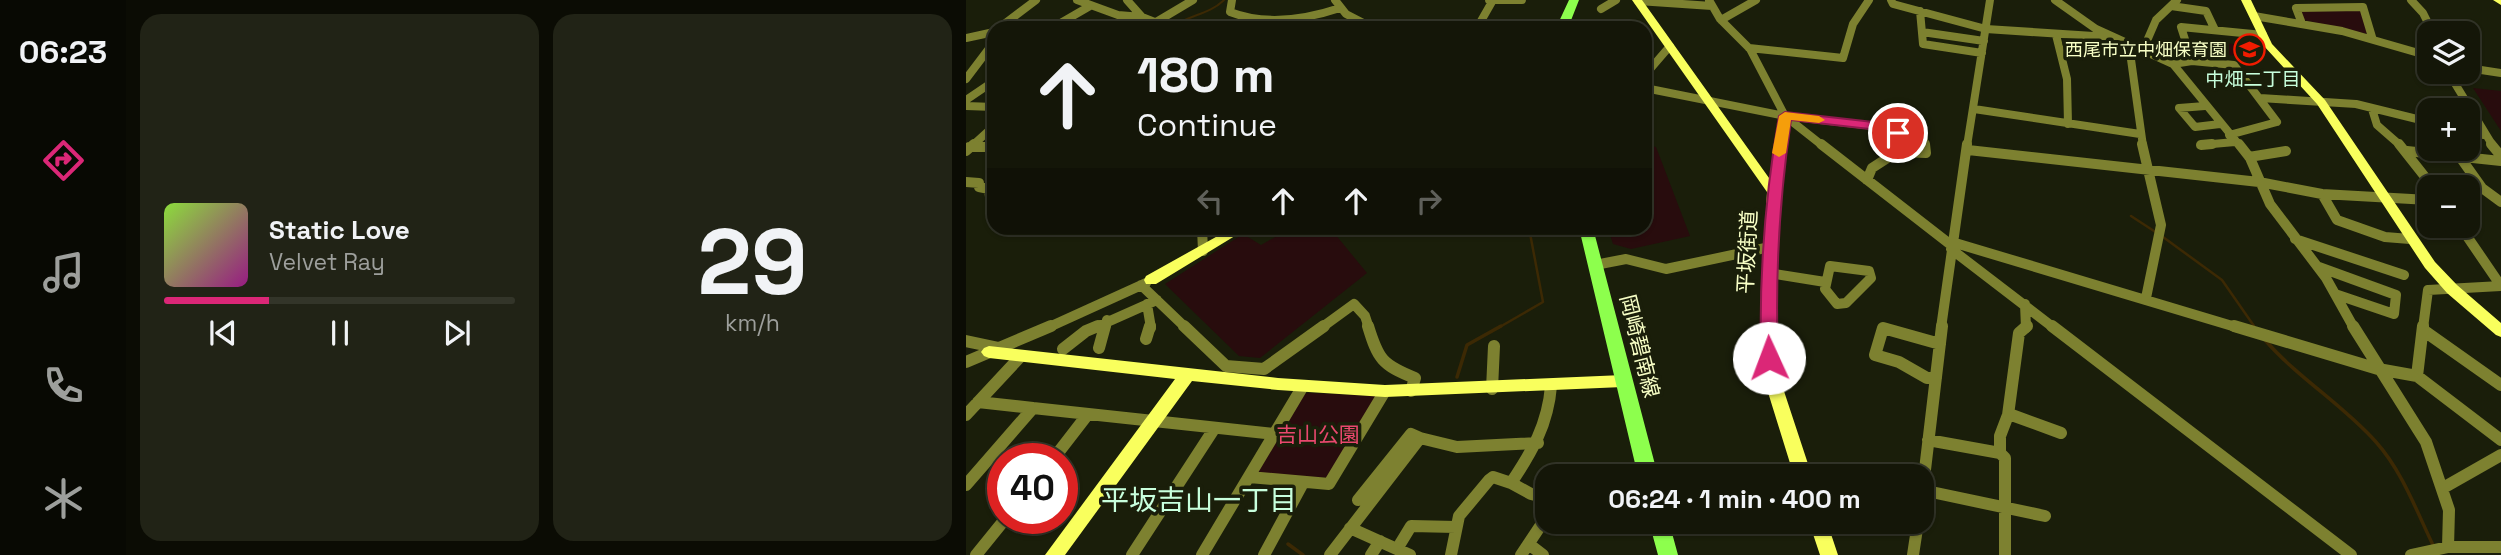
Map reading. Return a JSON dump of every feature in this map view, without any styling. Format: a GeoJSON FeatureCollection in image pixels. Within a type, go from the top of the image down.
{"type":"FeatureCollection","features":[{"type":"Feature","properties":{"kind":"main road"},"geometry":{"type":"LineString","coordinates":[[1565,21],[1574,0]]}},
{"type":"Feature","properties":{"kind":"main road","name":"岡崎碧南線"},"geometry":{"type":"LineString","coordinates":[[1588,235],[1645,464]]}},
{"type":"Feature","properties":{"kind":"main road"},"geometry":{"type":"LineString","coordinates":[[1662,534],[1668,555]]}},
{"type":"Feature","properties":{"kind":"street"},"geometry":{"type":"LineString","coordinates":[[1008,21],[1036,0]]}},
{"type":"Feature","properties":{"kind":"street"},"geometry":{"type":"LineString","coordinates":[[1077,0],[1137,19],[1142,17]]}},
{"type":"Feature","properties":{"kind":"street"},"geometry":{"type":"LineString","coordinates":[[1127,0],[1142,17],[1150,21]]}},
{"type":"Feature","properties":{"kind":"street"},"geometry":{"type":"LineString","coordinates":[[1157,21],[1193,0]]}},
{"type":"Feature","properties":{"kind":"street"},"geometry":{"type":"LineString","coordinates":[[1232,0],[1230,12],[1248,19],[1306,19],[1340,8]]}},
{"type":"Feature","properties":{"kind":"street"},"geometry":{"type":"LineString","coordinates":[[1335,0],[1340,8],[1361,21]]}},
{"type":"Feature","properties":{"kind":"street"},"geometry":{"type":"LineString","coordinates":[[1480,21],[1491,0],[1522,0]]}},
{"type":"Feature","properties":{"kind":"street"},"geometry":{"type":"LineString","coordinates":[[1601,9],[1616,0]]}},
{"type":"Feature","properties":{"kind":"street"},"geometry":{"type":"LineString","coordinates":[[1637,0],[1711,3],[1721,20],[1749,48],[1785,116],[2351,555]]}},
{"type":"Feature","properties":{"kind":"street"},"geometry":{"type":"LineString","coordinates":[[1637,0],[1773,192]]}},
{"type":"Feature","properties":{"kind":"street"},"geometry":{"type":"LineString","coordinates":[[1721,20],[1756,0]]}},
{"type":"Feature","properties":{"kind":"street"},"geometry":{"type":"LineString","coordinates":[[1749,48],[1843,58],[1853,24],[1869,0]]}},
{"type":"Feature","properties":{"kind":"street"},"geometry":{"type":"LineString","coordinates":[[1891,0],[1893,5],[1986,29],[2112,37]]}},
{"type":"Feature","properties":{"kind":"street"},"geometry":{"type":"LineString","coordinates":[[1925,464],[1952,245],[1990,0]]}},
{"type":"Feature","properties":{"kind":"street"},"geometry":{"type":"LineString","coordinates":[[2054,0],[2112,37],[2173,64],[2249,157],[2270,204],[2335,294],[2378,369],[2402,400],[2426,442],[2449,510],[2448,547]]}},
{"type":"Feature","properties":{"kind":"street"},"geometry":{"type":"LineString","coordinates":[[2246,0],[2268,45],[2321,102],[2410,239],[2452,289],[2501,331]]}},
{"type":"Feature","properties":{"kind":"street"},"geometry":{"type":"LineString","coordinates":[[2411,0],[2427,21]]}},
{"type":"Feature","properties":{"kind":"street"},"geometry":{"type":"LineString","coordinates":[[2143,50],[2157,20],[2174,3],[2206,10],[2215,30]]}},
{"type":"Feature","properties":{"kind":"street"},"geometry":{"type":"LineString","coordinates":[[2301,21],[2296,8],[2335,3],[2363,7],[2372,37]]}},
{"type":"Feature","properties":{"kind":"street"},"geometry":{"type":"LineString","coordinates":[[1064,21],[1090,6]]}},
{"type":"Feature","properties":{"kind":"street"},"geometry":{"type":"LineString","coordinates":[[1920,11],[1923,44],[1982,53]]}},
{"type":"Feature","properties":{"kind":"street"},"geometry":{"type":"LineString","coordinates":[[2254,16],[2301,21],[2372,37],[2417,52]]}},
{"type":"Feature","properties":{"kind":"street"},"geometry":{"type":"LineString","coordinates":[[2192,61],[2181,27],[2263,35]]}},
{"type":"Feature","properties":{"kind":"street"},"geometry":{"type":"LineString","coordinates":[[1922,32],[1984,41]]}},
{"type":"Feature","properties":{"kind":"street"},"geometry":{"type":"LineString","coordinates":[[2056,35],[2067,64],[2070,87],[2068,124]]}},
{"type":"Feature","properties":{"kind":"street"},"geometry":{"type":"LineString","coordinates":[[966,38],[987,37]]}},
{"type":"Feature","properties":{"kind":"street"},"geometry":{"type":"LineString","coordinates":[[2129,45],[2140,134],[2161,225],[2146,298]]}},
{"type":"Feature","properties":{"kind":"street"},"geometry":{"type":"LineString","coordinates":[[1652,67],[1670,46]]}},
{"type":"Feature","properties":{"kind":"street"},"geometry":{"type":"LineString","coordinates":[[987,47],[966,80],[987,82]]}},
{"type":"Feature","properties":{"kind":"street"},"geometry":{"type":"LineString","coordinates":[[2173,64],[2192,61],[2234,65],[2277,122],[2232,138],[2201,145]]}},
{"type":"Feature","properties":{"kind":"street"},"geometry":{"type":"LineString","coordinates":[[2480,69],[2501,72]]}},
{"type":"Feature","properties":{"kind":"street"},"geometry":{"type":"LineString","coordinates":[[2456,84],[2472,108],[2484,135],[2501,159]]}},
{"type":"Feature","properties":{"kind":"street"},"geometry":{"type":"LineString","coordinates":[[966,100],[987,85]]}},
{"type":"Feature","properties":{"kind":"street"},"geometry":{"type":"LineString","coordinates":[[1652,89],[1785,116],[1891,128],[1900,136],[1903,148],[1901,152]]}},
{"type":"Feature","properties":{"kind":"street"},"geometry":{"type":"LineString","coordinates":[[2260,98],[2356,104],[2417,119]]}},
{"type":"Feature","properties":{"kind":"street"},"geometry":{"type":"LineString","coordinates":[[966,106],[987,107]]}},
{"type":"Feature","properties":{"kind":"street"},"geometry":{"type":"LineString","coordinates":[[2205,106],[2179,108],[2195,127],[2220,124]]}},
{"type":"Feature","properties":{"kind":"street"},"geometry":{"type":"LineString","coordinates":[[1974,109],[2140,134]]}},
{"type":"Feature","properties":{"kind":"street"},"geometry":{"type":"LineString","coordinates":[[2372,109],[2377,125],[2407,151],[2424,175]]}},
{"type":"Feature","properties":{"kind":"street"},"geometry":{"type":"LineString","coordinates":[[1773,192],[1785,116]]}},
{"type":"Feature","properties":{"kind":"street"},"geometry":{"type":"LineString","coordinates":[[967,148],[987,132]]}},
{"type":"Feature","properties":{"kind":"street"},"geometry":{"type":"LineString","coordinates":[[2480,134],[2484,135]]}},
{"type":"Feature","properties":{"kind":"street"},"geometry":{"type":"LineString","coordinates":[[1867,180],[1872,168],[1901,152],[1926,153],[1923,135],[1900,136]]}},
{"type":"Feature","properties":{"kind":"street"},"geometry":{"type":"LineString","coordinates":[[967,148],[987,148]]}},
{"type":"Feature","properties":{"kind":"street"},"geometry":{"type":"LineString","coordinates":[[1968,150],[2148,168],[2259,182],[2322,194],[2417,199]]}},
{"type":"Feature","properties":{"kind":"street"},"geometry":{"type":"LineString","coordinates":[[2249,157],[2286,151]]}},
{"type":"Feature","properties":{"kind":"street"},"geometry":{"type":"LineString","coordinates":[[2407,151],[2417,152]]}},
{"type":"Feature","properties":{"kind":"street"},"geometry":{"type":"LineString","coordinates":[[2480,158],[2501,159]]}},
{"type":"Feature","properties":{"kind":"street"},"geometry":{"type":"LineString","coordinates":[[2461,161],[2482,188],[2501,202]]}},
{"type":"Feature","properties":{"kind":"street"},"geometry":{"type":"LineString","coordinates":[[966,182],[979,183],[979,187],[987,189]]}},
{"type":"Feature","properties":{"kind":"street"},"geometry":{"type":"LineString","coordinates":[[2482,188],[2501,190]]}},
{"type":"Feature","properties":{"kind":"street","name":"平坂街道"},"geometry":{"type":"LineString","coordinates":[[1773,192],[1769,273],[1770,373],[1799,464]]}},
{"type":"Feature","properties":{"kind":"street"},"geometry":{"type":"LineString","coordinates":[[2322,194],[2337,220],[2385,237],[2410,239]]}},
{"type":"Feature","properties":{"kind":"street"},"geometry":{"type":"LineString","coordinates":[[1202,235],[1203,251]]}},
{"type":"Feature","properties":{"kind":"street"},"geometry":{"type":"LineString","coordinates":[[966,362],[1146,283],[1229,235]]}},
{"type":"Feature","properties":{"kind":"street"},"geometry":{"type":"LineString","coordinates":[[2417,376],[2428,290],[2501,286],[2468,238]]}},
{"type":"Feature","properties":{"kind":"street"},"geometry":{"type":"LineString","coordinates":[[2295,239],[2323,246],[2403,275]]}},
{"type":"Feature","properties":{"kind":"street"},"geometry":{"type":"LineString","coordinates":[[1952,245],[2146,298],[2378,369],[2417,376],[2501,440]]}},
{"type":"Feature","properties":{"kind":"street"},"geometry":{"type":"LineString","coordinates":[[1595,265],[1626,259],[1666,269],[1770,247]]}},
{"type":"Feature","properties":{"kind":"street"},"geometry":{"type":"LineString","coordinates":[[1830,265],[1869,271],[1871,278],[1846,303],[1837,304],[1825,289],[1825,282],[1830,265]]}},
{"type":"Feature","properties":{"kind":"street"},"geometry":{"type":"LineString","coordinates":[[2316,266],[2396,295],[2394,314],[2335,294]]}},
{"type":"Feature","properties":{"kind":"street"},"geometry":{"type":"LineString","coordinates":[[1769,273],[1825,282]]}},
{"type":"Feature","properties":{"kind":"street"},"geometry":{"type":"LineString","coordinates":[[1146,283],[1152,302],[1150,330],[1146,339]]}},
{"type":"Feature","properties":{"kind":"street"},"geometry":{"type":"LineString","coordinates":[[1063,349],[1086,331],[1152,302]]}},
{"type":"Feature","properties":{"kind":"street"},"geometry":{"type":"LineString","coordinates":[[1152,302],[1226,366],[1264,369],[1354,304],[1366,316],[1377,355],[1397,371],[1415,378],[1411,391]]}},
{"type":"Feature","properties":{"kind":"street"},"geometry":{"type":"LineString","coordinates":[[2000,453],[2000,436],[2009,414],[2019,333],[2027,327],[2025,304]]}},
{"type":"Feature","properties":{"kind":"street"},"geometry":{"type":"LineString","coordinates":[[1099,348],[1107,320]]}},
{"type":"Feature","properties":{"kind":"street"},"geometry":{"type":"LineString","coordinates":[[1936,378],[1927,378],[1899,362],[1875,355],[1883,328],[1940,344]]}},
{"type":"Feature","properties":{"kind":"street"},"geometry":{"type":"LineString","coordinates":[[2423,330],[2501,385]]}},
{"type":"Feature","properties":{"kind":"street"},"geometry":{"type":"LineString","coordinates":[[966,341],[1020,357],[1303,386],[1385,391],[1492,389],[1623,381]]}},
{"type":"Feature","properties":{"kind":"street"},"geometry":{"type":"LineString","coordinates":[[1492,389],[1494,346]]}},
{"type":"Feature","properties":{"kind":"street"},"geometry":{"type":"LineString","coordinates":[[966,415],[1020,357]]}},
{"type":"Feature","properties":{"kind":"street"},"geometry":{"type":"LineString","coordinates":[[1054,555],[1187,375]]}},
{"type":"Feature","properties":{"kind":"street"},"geometry":{"type":"LineString","coordinates":[[1202,555],[1303,386]]}},
{"type":"Feature","properties":{"kind":"street"},"geometry":{"type":"LineString","coordinates":[[1511,483],[1538,443],[1550,413],[1551,386]]}},
{"type":"Feature","properties":{"kind":"street"},"geometry":{"type":"LineString","coordinates":[[1249,477],[1329,484],[1385,391]]}},
{"type":"Feature","properties":{"kind":"street"},"geometry":{"type":"LineString","coordinates":[[978,402],[1274,434]]}},
{"type":"Feature","properties":{"kind":"street"},"geometry":{"type":"LineString","coordinates":[[966,485],[1033,408]]}},
{"type":"Feature","properties":{"kind":"street"},"geometry":{"type":"LineString","coordinates":[[1066,443],[1088,414]]}},
{"type":"Feature","properties":{"kind":"street"},"geometry":{"type":"LineString","coordinates":[[2009,414],[2061,433]]}},
{"type":"Feature","properties":{"kind":"street"},"geometry":{"type":"LineString","coordinates":[[1132,555],[1214,429]]}},
{"type":"Feature","properties":{"kind":"street"},"geometry":{"type":"LineString","coordinates":[[1330,555],[1350,528],[1367,496],[1411,435],[1457,447],[1538,443]]}},
{"type":"Feature","properties":{"kind":"street"},"geometry":{"type":"LineString","coordinates":[[1928,440],[2000,453],[2005,458],[2005,555]]}},
{"type":"Feature","properties":{"kind":"street"},"geometry":{"type":"LineString","coordinates":[[2443,488],[2501,455]]}},
{"type":"Feature","properties":{"kind":"street"},"geometry":{"type":"LineString","coordinates":[[1451,555],[1459,516],[1493,477],[1535,495]]}},
{"type":"Feature","properties":{"kind":"street"},"geometry":{"type":"LineString","coordinates":[[1264,555],[1303,483]]}},
{"type":"Feature","properties":{"kind":"street"},"geometry":{"type":"LineString","coordinates":[[1934,495],[2045,516]]}},
{"type":"Feature","properties":{"kind":"street"},"geometry":{"type":"LineString","coordinates":[[1350,528],[1404,552],[1411,526],[1456,527]]}},
{"type":"Feature","properties":{"kind":"street"},"geometry":{"type":"LineString","coordinates":[[976,555],[993,534]]}},
{"type":"Feature","properties":{"kind":"street"},"geometry":{"type":"LineString","coordinates":[[1535,534],[1525,550],[1543,555]]}},
{"type":"Feature","properties":{"kind":"street"},"geometry":{"type":"LineString","coordinates":[[1822,534],[1829,555]]}},
{"type":"Feature","properties":{"kind":"street"},"geometry":{"type":"LineString","coordinates":[[1913,555],[1916,534]]}},
{"type":"Feature","properties":{"kind":"street"},"geometry":{"type":"LineString","coordinates":[[1371,555],[1380,541]]}},
{"type":"Feature","properties":{"kind":"street"},"geometry":{"type":"LineString","coordinates":[[2411,555],[2448,547],[2501,547]]}},
{"type":"Feature","properties":{"kind":"green space"},"geometry":{"type":"Polygon","coordinates":[[[2361,8],[2368,34],[2304,20],[2300,9],[2361,8]]]}},
{"type":"Feature","properties":{"kind":"green space"},"geometry":{"type":"Polygon","coordinates":[[[2200,40],[2242,45],[2247,57],[2204,52],[2200,40]]]}},
{"type":"Feature","properties":{"kind":"green space"},"geometry":{"type":"Polygon","coordinates":[[[2473,88],[2501,91],[2501,131],[2480,98],[2473,88]]]}},
{"type":"Feature","properties":{"kind":"green space"},"geometry":{"type":"Polygon","coordinates":[[[1652,146],[1656,147],[1690,236],[1631,249],[1613,244],[1610,235],[1652,235],[1652,146]]]}},
{"type":"Feature","properties":{"kind":"green space"},"geometry":{"type":"Polygon","coordinates":[[[1241,235],[1261,245],[1279,235],[1336,235],[1367,273],[1260,358],[1239,356],[1165,284],[1241,235]]]}},
{"type":"Feature","properties":{"kind":"green space","name":"吉山公園"},"geometry":{"type":"Polygon","coordinates":[[[1303,395],[1377,396],[1329,478],[1259,473],[1258,469],[1303,395]]]}},
{"type":"Feature","properties":{"kind":"waterway"},"geometry":{"type":"LineString","coordinates":[[1182,21],[1212,9],[1224,0]]}},
{"type":"Feature","properties":{"kind":"waterway"},"geometry":{"type":"LineString","coordinates":[[2131,216],[2157,233]]}},
{"type":"Feature","properties":{"kind":"waterway"},"geometry":{"type":"LineString","coordinates":[[1498,328],[1543,302],[1530,235]]}},
{"type":"Feature","properties":{"kind":"waterway"},"geometry":{"type":"LineString","coordinates":[[2163,237],[2222,280],[2254,326]]}},
{"type":"Feature","properties":{"kind":"waterway"},"geometry":{"type":"LineString","coordinates":[[1457,377],[1467,345],[1501,326]]}},
{"type":"Feature","properties":{"kind":"waterway"},"geometry":{"type":"LineString","coordinates":[[2265,340],[2291,367],[2349,415],[2376,442],[2401,478],[2433,545]]}},
{"type":"Feature","properties":{"kind":"waterway"},"geometry":{"type":"LineString","coordinates":[[1288,544],[1303,555]]}},
{"type":"Feature","properties":{"kind":"slow traffic"},"geometry":{"type":"LineString","coordinates":[[1779,153],[1785,116],[1819,120]]}},
{"type":"Feature","properties":{"kind":"place","name":"西尾市立中畑保育園"},"geometry":{"type":"Point","coordinates":[2250,49]}},
{"type":"Feature","properties":{"kind":"district","name":"中畑二丁目"},"geometry":{"type":"Point","coordinates":[2253,79]}},
{"type":"Feature","properties":{"kind":"district","name":"平坂吉山一丁目"},"geometry":{"type":"Point","coordinates":[1199,500]}},
{"type":"Feature","properties":{"kind":"route"},"geometry":{"type":"LineString","coordinates":[[1769,358],[1768,303],[1773,192],[1785,116],[1891,128],[1898,133]]}}]}
